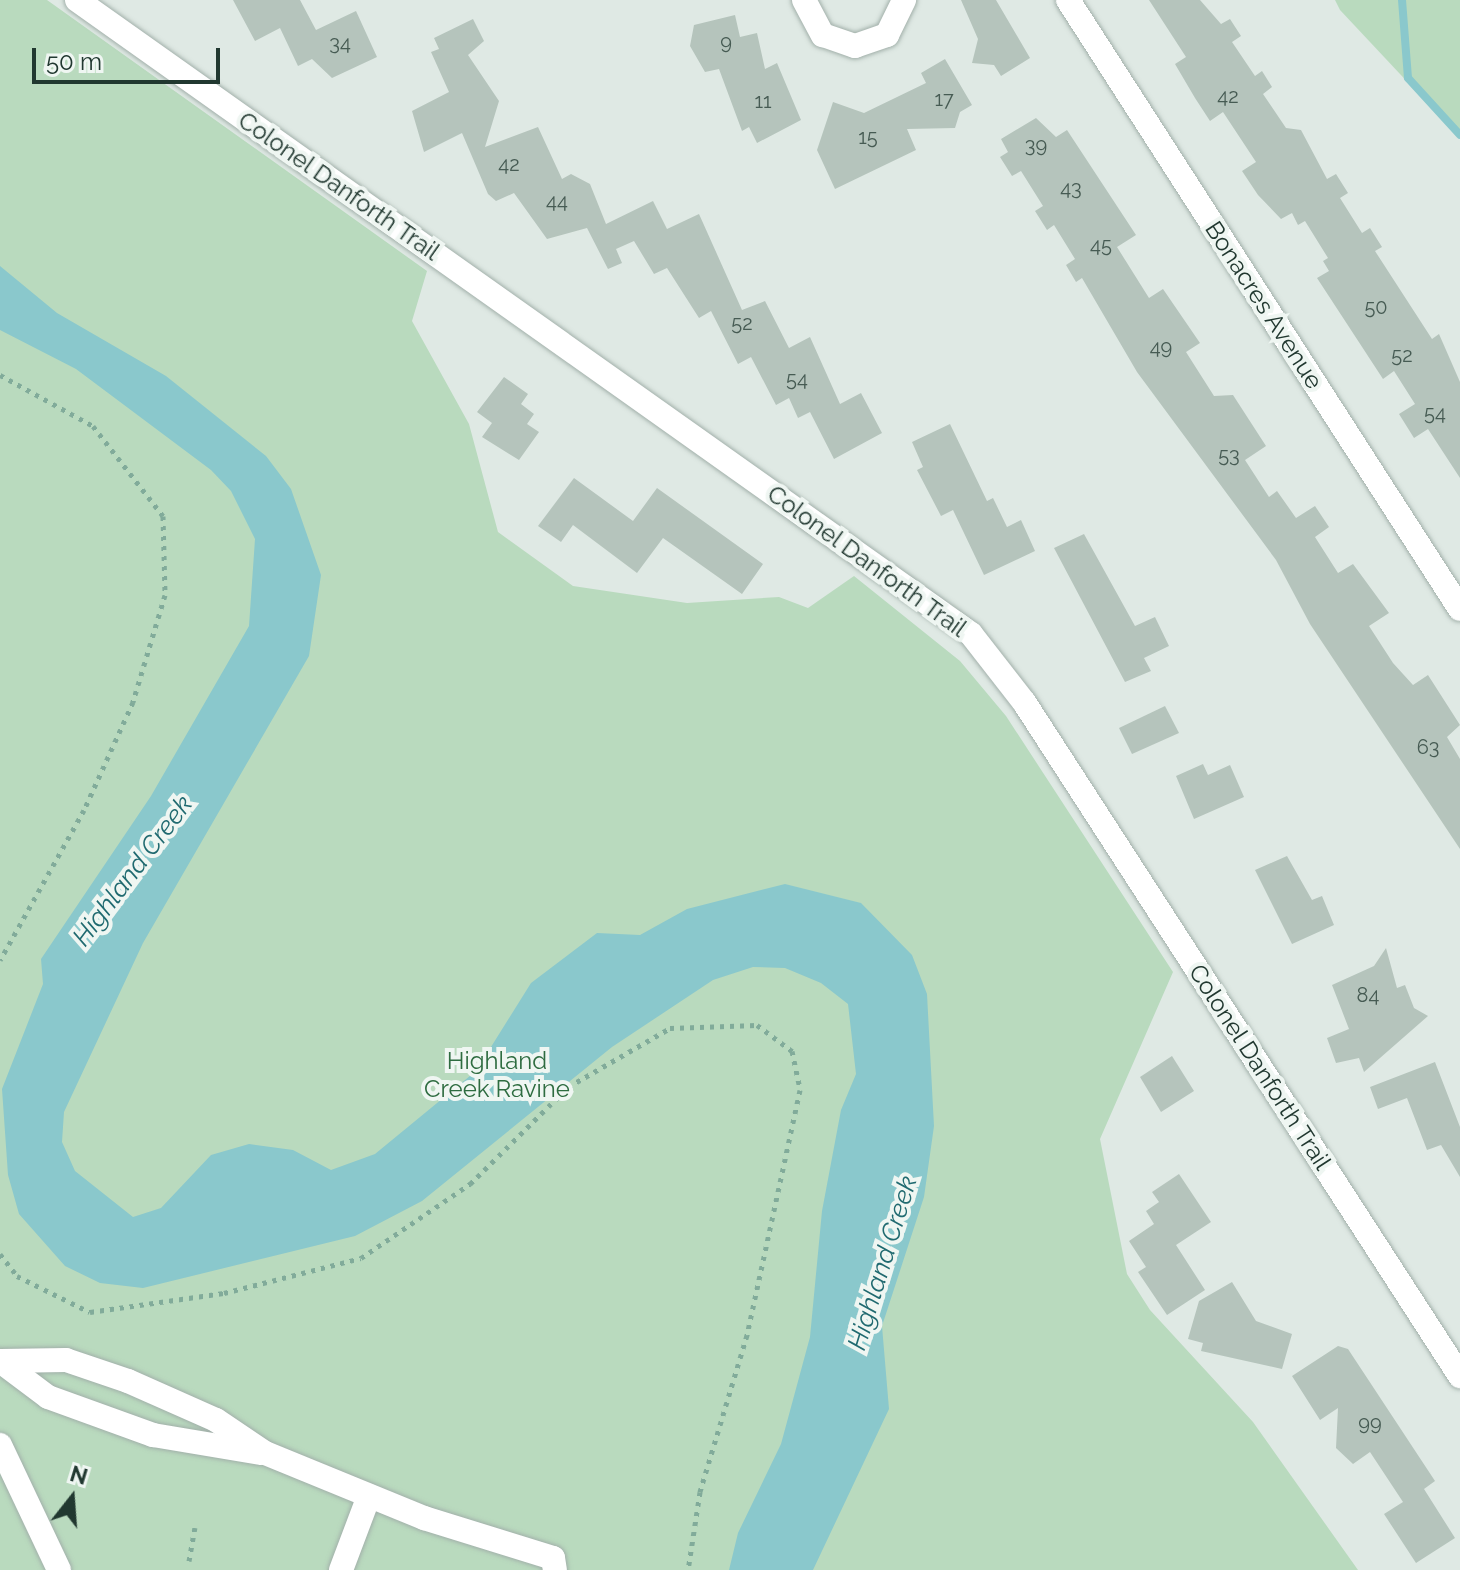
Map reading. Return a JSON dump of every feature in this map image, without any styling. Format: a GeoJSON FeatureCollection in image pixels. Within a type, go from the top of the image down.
{"type":"FeatureCollection","features":[{"type":"Feature","properties":{"kind":"street","name":"Colonel Danforth Trail"},"geometry":{"type":"LineString","coordinates":[[77,0],[971,634],[1024,702],[1460,1376]]}},
{"type":"Feature","properties":{"kind":"street"},"geometry":{"type":"LineString","coordinates":[[804,0],[823,35],[855,46],[887,35],[904,0]]}},
{"type":"Feature","properties":{"kind":"street","name":"Bonacres Avenue"},"geometry":{"type":"LineString","coordinates":[[1068,0],[1460,609]]}},
{"type":"Feature","properties":{"kind":"street"},"geometry":{"type":"LineString","coordinates":[[0,1361],[66,1360],[128,1381],[216,1420],[265,1453],[369,1496],[553,1558],[555,1570]]}},
{"type":"Feature","properties":{"kind":"street"},"geometry":{"type":"LineString","coordinates":[[0,1361],[48,1397],[153,1435],[265,1453]]}},
{"type":"Feature","properties":{"kind":"street"},"geometry":{"type":"LineString","coordinates":[[0,1445],[59,1570]]}},
{"type":"Feature","properties":{"kind":"street"},"geometry":{"type":"LineString","coordinates":[[341,1570],[369,1496]]}},
{"type":"Feature","properties":{"kind":"path"},"geometry":{"type":"LineString","coordinates":[[0,375],[93,426],[163,516],[165,595],[133,702],[84,810],[0,960]]}},
{"type":"Feature","properties":{"kind":"path"},"geometry":{"type":"LineString","coordinates":[[0,1254],[17,1276],[90,1312],[224,1293],[361,1258],[470,1184],[568,1087],[670,1028],[757,1025],[792,1051],[800,1090],[747,1335],[700,1492],[688,1570]]}},
{"type":"Feature","properties":{"kind":"path"},"geometry":{"type":"LineString","coordinates":[[189,1561],[195,1528]]}},
{"type":"Feature","properties":{"kind":"green space","name":"Highland Creek Ravine"},"geometry":{"type":"Polygon","coordinates":[[[0,0],[47,0],[427,271],[412,321],[469,424],[498,532],[573,586],[687,603],[779,597],[808,608],[854,576],[960,661],[1006,716],[1173,972],[1100,1139],[1127,1274],[1150,1310],[1253,1422],[1358,1570],[0,1570],[0,0]]]}},
{"type":"Feature","properties":{"kind":"green space"},"geometry":{"type":"Polygon","coordinates":[[[1335,0],[1460,0],[1460,138],[1340,10],[1335,0]]]}},
{"type":"Feature","properties":{"kind":"water","name":"Highland Creek"},"geometry":{"type":"Polygon","coordinates":[[[0,266],[57,313],[166,376],[266,456],[291,489],[321,575],[309,656],[143,943],[64,1112],[62,1142],[75,1171],[133,1217],[161,1208],[211,1155],[249,1144],[293,1150],[331,1170],[375,1154],[476,1071],[531,983],[597,933],[640,935],[687,909],[785,884],[861,903],[912,955],[927,994],[934,1126],[924,1197],[882,1326],[889,1409],[813,1570],[729,1570],[738,1533],[781,1444],[810,1337],[822,1211],[841,1110],[856,1074],[848,1004],[821,983],[785,968],[753,967],[713,980],[612,1047],[422,1201],[355,1236],[143,1288],[100,1283],[65,1266],[19,1214],[8,1175],[2,1089],[43,984],[41,959],[151,796],[249,626],[255,539],[231,491],[211,470],[76,369],[0,330],[0,266]]]}},
{"type":"Feature","properties":{"kind":"building"},"geometry":{"type":"Polygon","coordinates":[[[233,0],[300,0],[316,30],[356,11],[377,57],[332,78],[312,59],[298,66],[280,28],[255,41],[233,0]]]}},
{"type":"Feature","properties":{"kind":"building"},"geometry":{"type":"Polygon","coordinates":[[[961,0],[996,0],[1030,58],[1001,76],[994,65],[972,63],[978,39],[961,0]]]}},
{"type":"Feature","properties":{"kind":"building"},"geometry":{"type":"Polygon","coordinates":[[[1149,0],[1200,0],[1221,24],[1230,19],[1241,36],[1232,42],[1255,76],[1262,71],[1272,87],[1263,94],[1286,128],[1301,130],[1327,179],[1336,174],[1348,193],[1340,198],[1362,233],[1370,228],[1382,247],[1375,251],[1432,339],[1439,334],[1460,382],[1460,478],[1428,429],[1414,438],[1399,414],[1415,404],[1394,371],[1383,379],[1317,278],[1329,271],[1323,261],[1328,258],[1305,221],[1298,225],[1292,213],[1281,219],[1258,195],[1242,171],[1256,162],[1223,112],[1210,121],[1175,64],[1186,57],[1149,0]]]}},
{"type":"Feature","properties":{"kind":"building"},"geometry":{"type":"Polygon","coordinates":[[[735,15],[740,37],[757,33],[765,69],[777,63],[801,120],[757,143],[749,127],[742,131],[719,69],[705,72],[690,46],[694,25],[735,15]]]}},
{"type":"Feature","properties":{"kind":"building"},"geometry":{"type":"Polygon","coordinates":[[[473,19],[484,41],[468,55],[499,101],[485,147],[538,127],[562,179],[571,174],[590,184],[606,224],[653,201],[667,229],[699,214],[742,310],[765,301],[789,348],[810,337],[840,404],[861,393],[882,433],[834,459],[810,412],[798,418],[789,398],[776,405],[751,357],[738,364],[711,311],[699,318],[667,268],[654,274],[634,241],[616,249],[622,263],[608,269],[587,228],[547,239],[514,193],[496,201],[488,194],[462,133],[424,152],[412,111],[449,92],[431,52],[439,49],[434,38],[473,19]]]}},
{"type":"Feature","properties":{"kind":"building"},"geometry":{"type":"Polygon","coordinates":[[[945,59],[972,105],[960,112],[955,128],[907,129],[916,150],[835,189],[817,150],[833,102],[864,113],[926,83],[921,73],[945,59]]]}},
{"type":"Feature","properties":{"kind":"building"},"geometry":{"type":"Polygon","coordinates":[[[1036,118],[1056,137],[1067,130],[1136,235],[1117,247],[1149,298],[1163,289],[1200,343],[1186,352],[1214,396],[1233,395],[1266,446],[1245,460],[1269,497],[1277,491],[1296,518],[1315,506],[1329,527],[1315,537],[1338,573],[1353,564],[1389,613],[1369,626],[1393,663],[1413,685],[1428,675],[1460,725],[1447,737],[1460,759],[1460,849],[1310,624],[1276,560],[1137,372],[1082,278],[1076,282],[1066,265],[1075,259],[1054,225],[1047,230],[1035,211],[1043,206],[1021,171],[1012,176],[1000,157],[1008,152],[1001,139],[1036,118]]]}},
{"type":"Feature","properties":{"kind":"building"},"geometry":{"type":"Polygon","coordinates":[[[504,377],[528,394],[521,404],[534,414],[527,424],[539,432],[519,460],[482,437],[492,423],[477,412],[504,377]]]}},
{"type":"Feature","properties":{"kind":"building"},"geometry":{"type":"Polygon","coordinates":[[[950,424],[987,501],[993,498],[1007,527],[1021,520],[1035,551],[984,575],[953,510],[941,516],[917,470],[923,467],[912,442],[950,424]]]}},
{"type":"Feature","properties":{"kind":"building"},"geometry":{"type":"Polygon","coordinates":[[[574,478],[633,521],[657,488],[763,564],[742,594],[663,538],[637,573],[573,525],[561,542],[538,526],[574,478]]]}},
{"type":"Feature","properties":{"kind":"building"},"geometry":{"type":"Polygon","coordinates":[[[1084,534],[1135,626],[1155,617],[1169,646],[1144,658],[1151,671],[1125,682],[1054,548],[1084,534]]]}},
{"type":"Feature","properties":{"kind":"building"},"geometry":{"type":"Polygon","coordinates":[[[1165,706],[1179,733],[1132,754],[1119,728],[1165,706]]]}},
{"type":"Feature","properties":{"kind":"building"},"geometry":{"type":"Polygon","coordinates":[[[1203,764],[1208,775],[1230,765],[1244,797],[1194,819],[1176,776],[1203,764]]]}},
{"type":"Feature","properties":{"kind":"building"},"geometry":{"type":"Polygon","coordinates":[[[1287,856],[1312,900],[1322,896],[1334,925],[1292,944],[1255,870],[1287,856]]]}},
{"type":"Feature","properties":{"kind":"building"},"geometry":{"type":"Polygon","coordinates":[[[1386,948],[1397,988],[1405,985],[1414,1008],[1428,1016],[1364,1072],[1359,1058],[1336,1063],[1327,1038],[1349,1029],[1332,985],[1374,966],[1386,948]]]}},
{"type":"Feature","properties":{"kind":"building"},"geometry":{"type":"Polygon","coordinates":[[[1172,1056],[1194,1091],[1161,1112],[1140,1077],[1172,1056]]]}},
{"type":"Feature","properties":{"kind":"building"},"geometry":{"type":"Polygon","coordinates":[[[1435,1062],[1460,1127],[1460,1177],[1441,1145],[1427,1150],[1407,1098],[1378,1109],[1370,1087],[1435,1062]]]}},
{"type":"Feature","properties":{"kind":"building"},"geometry":{"type":"Polygon","coordinates":[[[1179,1174],[1211,1222],[1176,1245],[1205,1290],[1167,1315],[1138,1272],[1146,1267],[1129,1241],[1154,1224],[1146,1211],[1159,1202],[1152,1192],[1179,1174]]]}},
{"type":"Feature","properties":{"kind":"building"},"geometry":{"type":"Polygon","coordinates":[[[1232,1282],[1256,1321],[1292,1334],[1282,1369],[1201,1351],[1203,1343],[1188,1339],[1199,1301],[1232,1282]]]}},
{"type":"Feature","properties":{"kind":"building"},"geometry":{"type":"Polygon","coordinates":[[[1338,1346],[1348,1349],[1435,1481],[1424,1489],[1455,1538],[1416,1563],[1384,1514],[1403,1502],[1370,1452],[1353,1464],[1336,1448],[1338,1408],[1320,1420],[1292,1376],[1338,1346]]]}},
{"type":"Feature","properties":{"kind":"waterway"},"geometry":{"type":"LineString","coordinates":[[1402,0],[1408,78],[1460,135]]}}]}
